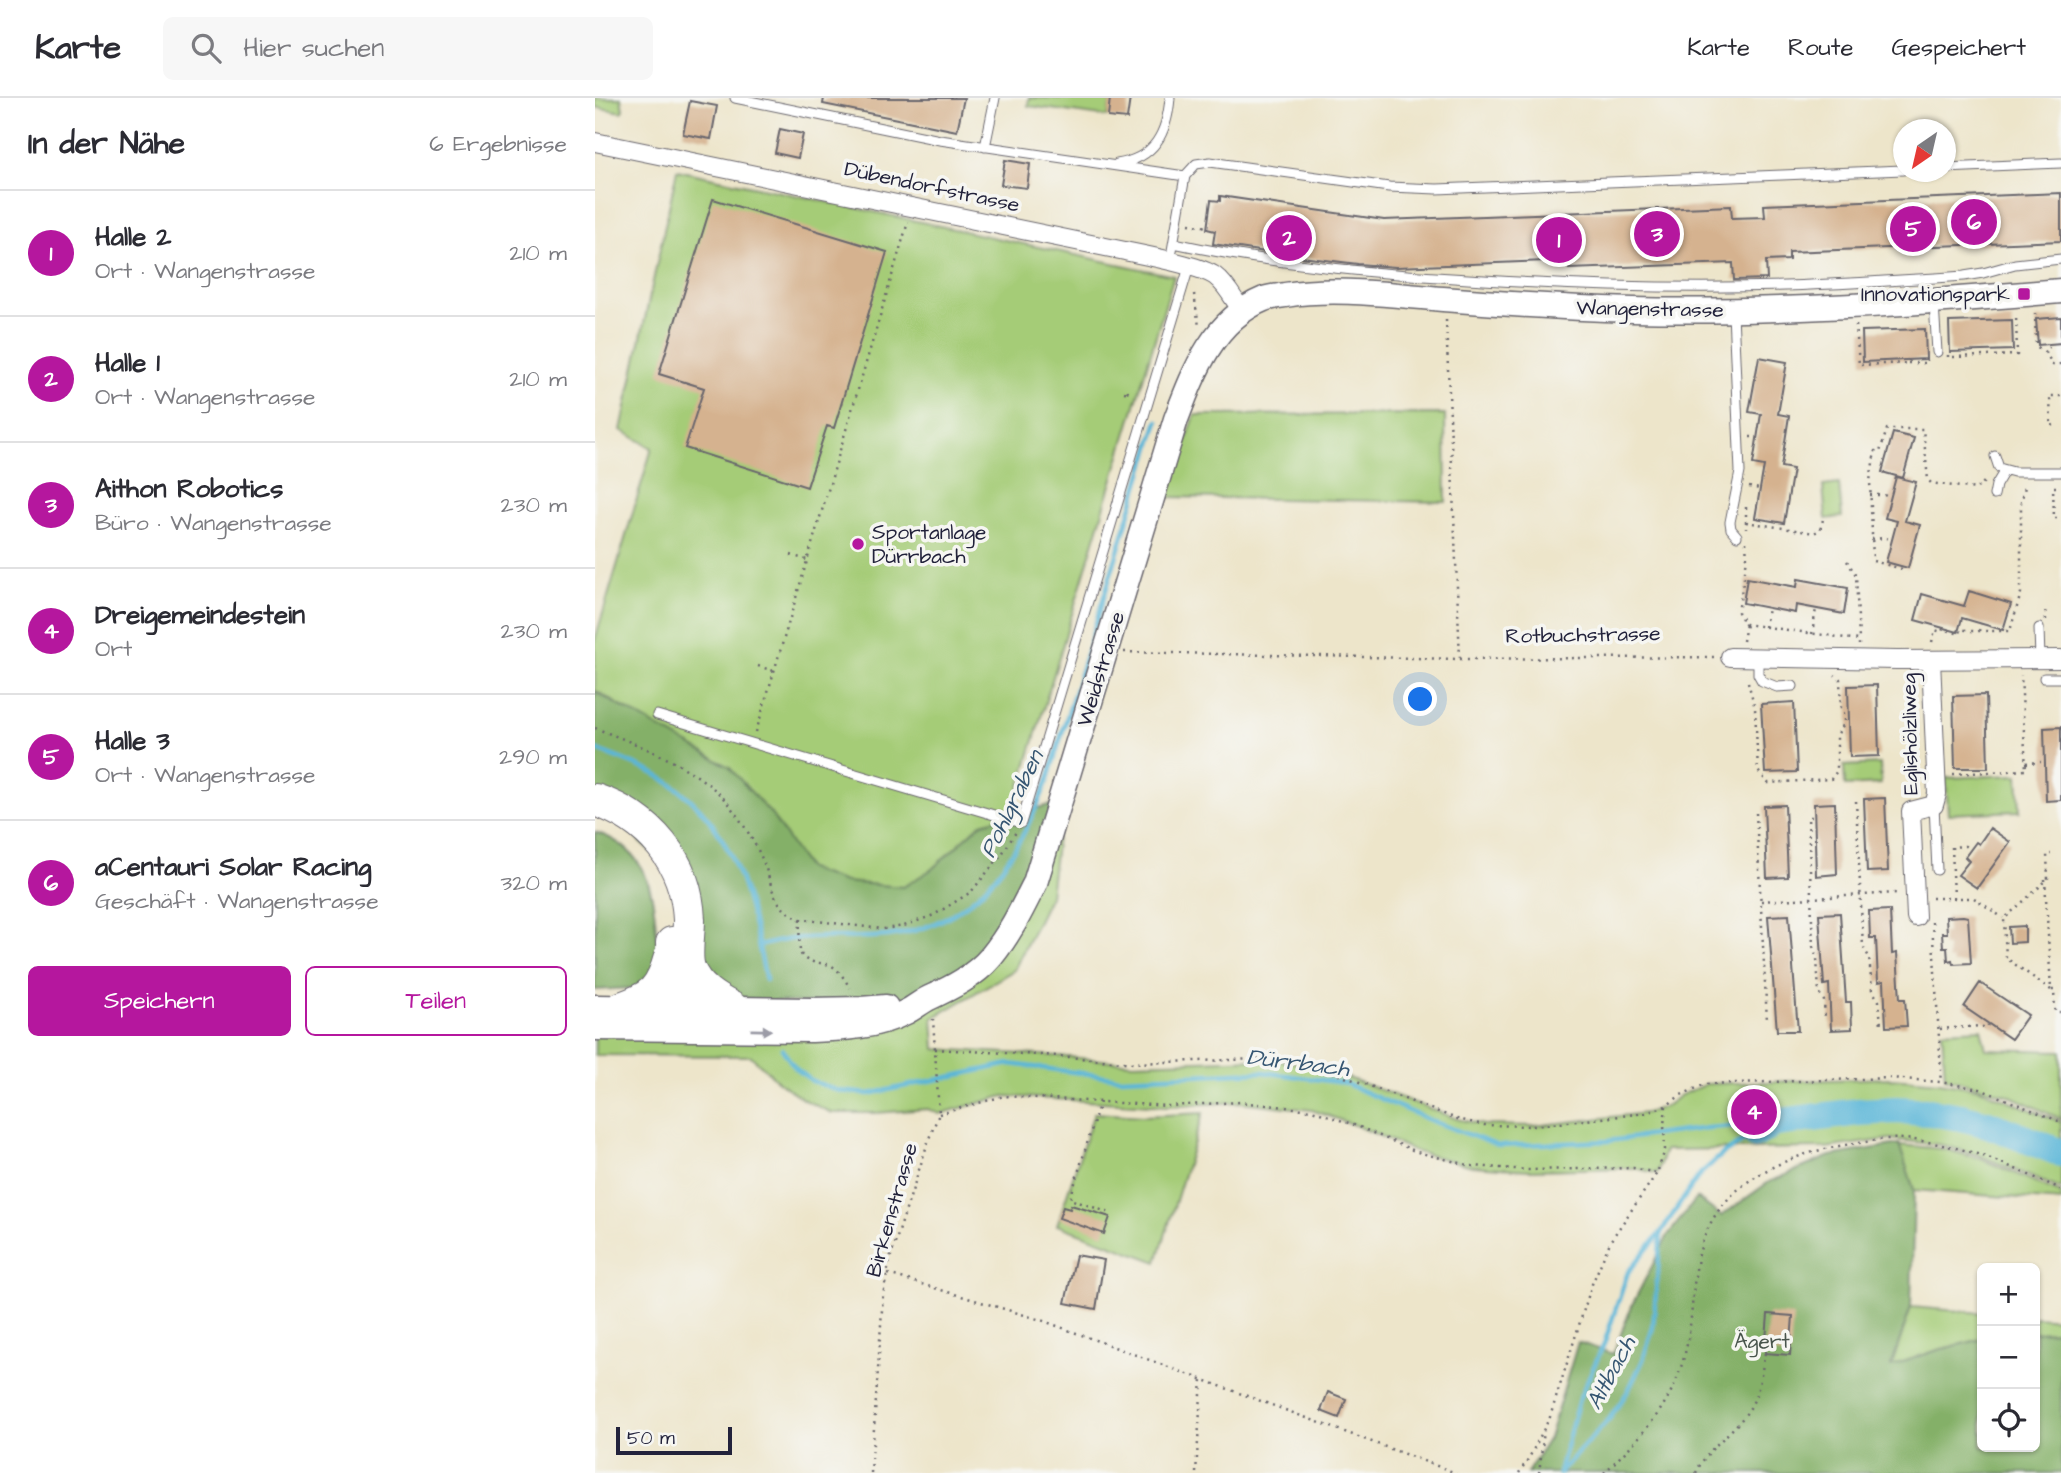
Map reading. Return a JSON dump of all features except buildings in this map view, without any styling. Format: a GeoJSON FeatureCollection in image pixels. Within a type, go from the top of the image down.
{"type":"FeatureCollection","features":[{"type":"Feature","properties":{"kind":"highway"},"geometry":{"type":"LineString","coordinates":[[595,800],[618,809],[639,822],[660,841],[682,880],[689,920],[680,958],[665,974],[657,988],[645,1000],[612,1014]]}},
{"type":"Feature","properties":{"kind":"highway"},"geometry":{"type":"LineString","coordinates":[[595,818],[626,832],[644,848],[657,867],[668,892],[688,987],[680,1007]]}},
{"type":"Feature","properties":{"kind":"highway"},"geometry":{"type":"LineString","coordinates":[[680,958],[724,1018]]}},
{"type":"Feature","properties":{"kind":"main road","name":"Wangenstrasse"},"geometry":{"type":"LineString","coordinates":[[1242,311],[1265,298],[1304,292],[1374,294],[1593,309],[1733,311],[1831,308],[2061,291]]}},
{"type":"Feature","properties":{"kind":"main road","name":"Weidstrasse"},"geometry":{"type":"LineString","coordinates":[[612,1014],[724,1018],[812,1030],[848,1028],[906,1012],[956,985],[989,960],[1011,932],[1035,883],[1176,419],[1204,353],[1242,311]]}},
{"type":"Feature","properties":{"kind":"main road","name":"Weidstrasse"},"geometry":{"type":"LineString","coordinates":[[595,1028],[612,1014],[680,1007],[724,1018],[861,1009],[925,1000]]}},
{"type":"Feature","properties":{"kind":"street","name":"Dübendorfstrasse"},"geometry":{"type":"LineString","coordinates":[[595,142],[913,206],[1170,262],[1214,275],[1224,284],[1242,311]]}},
{"type":"Feature","properties":{"kind":"street"},"geometry":{"type":"LineString","coordinates":[[1745,658],[1859,659],[1930,655],[2061,659]]}},
{"type":"Feature","properties":{"kind":"street","name":"Eglishölzliweg"},"geometry":{"type":"LineString","coordinates":[[1916,917],[1911,811],[1934,805],[1937,794],[1930,655]]}},
{"type":"Feature","properties":{"kind":"lane"},"geometry":{"type":"LineString","coordinates":[[735,98],[985,147],[1185,176]]}},
{"type":"Feature","properties":{"kind":"lane"},"geometry":{"type":"LineString","coordinates":[[985,147],[995,98]]}},
{"type":"Feature","properties":{"kind":"lane"},"geometry":{"type":"LineString","coordinates":[[1101,164],[1127,163],[1145,154],[1160,139],[1168,120],[1170,98]]}},
{"type":"Feature","properties":{"kind":"lane"},"geometry":{"type":"LineString","coordinates":[[1170,262],[1185,176],[1196,164],[1210,162],[1389,187],[1437,189],[1893,170]]}},
{"type":"Feature","properties":{"kind":"lane"},"geometry":{"type":"LineString","coordinates":[[1956,168],[2061,163]]}},
{"type":"Feature","properties":{"kind":"lane"},"geometry":{"type":"LineString","coordinates":[[1174,243],[1365,273],[1650,287],[1817,285],[1964,276],[1983,274],[2015,264],[2061,259]]}},
{"type":"Feature","properties":{"kind":"lane"},"geometry":{"type":"LineString","coordinates":[[657,715],[1021,823],[1189,267]]}},
{"type":"Feature","properties":{"kind":"lane"},"geometry":{"type":"LineString","coordinates":[[1934,301],[1937,352]]}},
{"type":"Feature","properties":{"kind":"lane"},"geometry":{"type":"LineString","coordinates":[[1733,311],[1740,472],[1730,522],[1731,529],[1737,536]]}},
{"type":"Feature","properties":{"kind":"lane"},"geometry":{"type":"LineString","coordinates":[[1994,495],[2002,469],[1995,456]]}},
{"type":"Feature","properties":{"kind":"lane"},"geometry":{"type":"LineString","coordinates":[[2002,469],[2029,473],[2061,472]]}},
{"type":"Feature","properties":{"kind":"lane"},"geometry":{"type":"LineString","coordinates":[[2039,628],[2040,659]]}},
{"type":"Feature","properties":{"kind":"lane"},"geometry":{"type":"LineString","coordinates":[[1745,658],[1762,681],[1777,687],[1793,686]]}},
{"type":"Feature","properties":{"kind":"lane"},"geometry":{"type":"LineString","coordinates":[[2044,678],[2061,678]]}},
{"type":"Feature","properties":{"kind":"lane"},"geometry":{"type":"LineString","coordinates":[[1934,805],[1937,870]]}},
{"type":"Feature","properties":{"kind":"path"},"geometry":{"type":"LineString","coordinates":[[753,742],[913,206]]}},
{"type":"Feature","properties":{"kind":"path"},"geometry":{"type":"LineString","coordinates":[[1177,222],[1207,227]]}},
{"type":"Feature","properties":{"kind":"path"},"geometry":{"type":"LineString","coordinates":[[1189,267],[1204,353]]}},
{"type":"Feature","properties":{"kind":"path"},"geometry":{"type":"LineString","coordinates":[[1445,299],[1460,659]]}},
{"type":"Feature","properties":{"kind":"path"},"geometry":{"type":"LineString","coordinates":[[1949,357],[1967,354],[2017,355],[2015,304]]}},
{"type":"Feature","properties":{"kind":"path"},"geometry":{"type":"LineString","coordinates":[[2036,309],[2036,346],[2045,352],[2053,365],[2061,364]]}},
{"type":"Feature","properties":{"kind":"path"},"geometry":{"type":"LineString","coordinates":[[1856,322],[1859,365],[1881,362],[1926,363]]}},
{"type":"Feature","properties":{"kind":"path"},"geometry":{"type":"LineString","coordinates":[[2045,352],[2049,347]]}},
{"type":"Feature","properties":{"kind":"path"},"geometry":{"type":"LineString","coordinates":[[2055,425],[2051,426],[2050,396],[2061,396]]}},
{"type":"Feature","properties":{"kind":"path"},"geometry":{"type":"LineString","coordinates":[[1880,452],[1887,429],[1923,429],[1928,480],[1931,483],[1976,489],[2002,469]]}},
{"type":"Feature","properties":{"kind":"path"},"geometry":{"type":"LineString","coordinates":[[1887,454],[1875,451],[1870,481],[1873,561],[1902,569]]}},
{"type":"Feature","properties":{"kind":"path"},"geometry":{"type":"LineString","coordinates":[[1740,472],[1746,476],[1747,559],[1738,612],[1745,624],[1859,640]]}},
{"type":"Feature","properties":{"kind":"path"},"geometry":{"type":"LineString","coordinates":[[1930,655],[1936,628],[1943,632],[1943,629],[1960,634],[1961,629],[2011,631],[2021,593],[2021,502],[2029,473]]}},
{"type":"Feature","properties":{"kind":"path"},"geometry":{"type":"LineString","coordinates":[[1746,486],[1760,489]]}},
{"type":"Feature","properties":{"kind":"path"},"geometry":{"type":"LineString","coordinates":[[2057,518],[2054,518],[2053,487],[2061,487]]}},
{"type":"Feature","properties":{"kind":"path"},"geometry":{"type":"LineString","coordinates":[[1870,495],[1890,498]]}},
{"type":"Feature","properties":{"kind":"path"},"geometry":{"type":"LineString","coordinates":[[1746,522],[1814,533],[1820,530],[1824,516]]}},
{"type":"Feature","properties":{"kind":"path"},"geometry":{"type":"LineString","coordinates":[[1872,539],[1892,540]]}},
{"type":"Feature","properties":{"kind":"path"},"geometry":{"type":"LineString","coordinates":[[791,555],[807,560]]}},
{"type":"Feature","properties":{"kind":"path"},"geometry":{"type":"LineString","coordinates":[[1847,561],[1856,575],[1859,659]]}},
{"type":"Feature","properties":{"kind":"path"},"geometry":{"type":"LineString","coordinates":[[1765,627],[1768,608]]}},
{"type":"Feature","properties":{"kind":"path"},"geometry":{"type":"LineString","coordinates":[[1812,634],[1816,609]]}},
{"type":"Feature","properties":{"kind":"path"},"geometry":{"type":"LineString","coordinates":[[1979,631],[1982,624]]}},
{"type":"Feature","properties":{"kind":"path","name":"Rotbuchstrasse"},"geometry":{"type":"LineString","coordinates":[[1106,651],[1460,659],[1745,658]]}},
{"type":"Feature","properties":{"kind":"path"},"geometry":{"type":"LineString","coordinates":[[1745,658],[1759,739],[1758,771],[1768,783],[1831,779],[1837,771],[1837,735],[1846,719],[1841,709],[1840,679]]}},
{"type":"Feature","properties":{"kind":"path"},"geometry":{"type":"LineString","coordinates":[[758,666],[774,671]]}},
{"type":"Feature","properties":{"kind":"path"},"geometry":{"type":"LineString","coordinates":[[1951,774],[2026,770],[2020,671]]}},
{"type":"Feature","properties":{"kind":"path"},"geometry":{"type":"LineString","coordinates":[[595,728],[643,746],[715,789],[747,831],[763,860],[773,895],[780,906],[800,919],[883,929],[904,926],[934,915],[971,892],[1002,854],[1021,823]]}},
{"type":"Feature","properties":{"kind":"path"},"geometry":{"type":"LineString","coordinates":[[2026,763],[2042,762]]}},
{"type":"Feature","properties":{"kind":"path"},"geometry":{"type":"LineString","coordinates":[[1837,771],[1843,770]]}},
{"type":"Feature","properties":{"kind":"path"},"geometry":{"type":"LineString","coordinates":[[1856,801],[1863,947],[1872,969],[1872,990],[1879,1001],[1881,1025]]}},
{"type":"Feature","properties":{"kind":"path"},"geometry":{"type":"LineString","coordinates":[[1756,813],[1769,1019]]}},
{"type":"Feature","properties":{"kind":"path"},"geometry":{"type":"LineString","coordinates":[[1812,817],[1808,817],[1812,863],[1813,946],[1820,971],[1819,993],[1824,1001],[1826,1017]]}},
{"type":"Feature","properties":{"kind":"path"},"geometry":{"type":"LineString","coordinates":[[1954,898],[1952,847],[1965,846],[1970,849]]}},
{"type":"Feature","properties":{"kind":"path"},"geometry":{"type":"LineString","coordinates":[[2051,854],[2047,855],[2048,879],[2004,919],[2006,958],[2054,990],[2055,1012],[2060,1012]]}},
{"type":"Feature","properties":{"kind":"path"},"geometry":{"type":"LineString","coordinates":[[2045,879],[2051,934],[2051,990]]}},
{"type":"Feature","properties":{"kind":"path"},"geometry":{"type":"LineString","coordinates":[[1761,901],[1860,895],[1974,898],[2004,919]]}},
{"type":"Feature","properties":{"kind":"path"},"geometry":{"type":"LineString","coordinates":[[1916,917],[1933,923],[1940,1082]]}},
{"type":"Feature","properties":{"kind":"path"},"geometry":{"type":"LineString","coordinates":[[800,919],[803,957],[807,961],[825,964],[840,973],[861,1009]]}},
{"type":"Feature","properties":{"kind":"path","name":"Birkenstrasse"},"geometry":{"type":"LineString","coordinates":[[871,1473],[883,1295],[895,1241],[939,1114],[932,1018],[925,1000]]}},
{"type":"Feature","properties":{"kind":"path"},"geometry":{"type":"LineString","coordinates":[[1939,1029],[1980,1026],[1986,1028],[1988,1025]]}},
{"type":"Feature","properties":{"kind":"path"},"geometry":{"type":"LineString","coordinates":[[935,1049],[1133,1063],[1261,1059],[1305,1064],[1457,1119],[1484,1125],[1534,1126],[1646,1113],[1666,1106],[1681,1095],[1706,1084],[1891,1078],[1980,1089],[2061,1122]]}},
{"type":"Feature","properties":{"kind":"path"},"geometry":{"type":"LineString","coordinates":[[939,1114],[1004,1096],[1168,1106],[1240,1102],[1312,1110],[1417,1152],[1472,1166],[1529,1170],[1633,1168],[1657,1173]]}},
{"type":"Feature","properties":{"kind":"path"},"geometry":{"type":"LineString","coordinates":[[1100,1101],[1070,1199],[1110,1213]]}},
{"type":"Feature","properties":{"kind":"path"},"geometry":{"type":"LineString","coordinates":[[1519,1473],[1550,1417],[1592,1284],[1611,1240],[1657,1173],[1665,1150],[1666,1106]]}},
{"type":"Feature","properties":{"kind":"path"},"geometry":{"type":"LineString","coordinates":[[1604,1473],[1646,1431],[1673,1388],[1686,1352],[1696,1263],[1704,1236],[1720,1209],[1739,1187],[1775,1167],[1825,1148],[1890,1139],[1943,1144],[2061,1189]]}},
{"type":"Feature","properties":{"kind":"path"},"geometry":{"type":"LineString","coordinates":[[888,1274],[1041,1320],[1456,1473]]}},
{"type":"Feature","properties":{"kind":"path"},"geometry":{"type":"LineString","coordinates":[[1696,1473],[1710,1450],[1745,1416],[1755,1400],[1765,1353]]}},
{"type":"Feature","properties":{"kind":"path"},"geometry":{"type":"LineString","coordinates":[[1196,1473],[1202,1379]]}},
{"type":"Feature","properties":{"kind":"path"},"geometry":{"type":"LineString","coordinates":[[1539,1473],[1544,1428]]}},
{"type":"Feature","properties":{"kind":"green space"},"geometry":{"type":"Polygon","coordinates":[[[595,98],[621,98],[623,110],[621,112],[595,107],[595,98]]]}},
{"type":"Feature","properties":{"kind":"green space"},"geometry":{"type":"Polygon","coordinates":[[[1029,98],[1111,98],[1108,117],[1028,106],[1029,98]]]}},
{"type":"Feature","properties":{"kind":"green space","name":"Sportanlage Dürrbach"},"geometry":{"type":"Polygon","coordinates":[[[677,170],[1174,276],[1012,813],[940,873],[903,887],[844,885],[803,869],[719,767],[595,690],[595,640],[652,448],[621,430],[677,170]]]}},
{"type":"Feature","properties":{"kind":"green space"},"geometry":{"type":"Polygon","coordinates":[[[1445,414],[1446,502],[1167,497],[1195,415],[1445,414]]]}},
{"type":"Feature","properties":{"kind":"green space"},"geometry":{"type":"Polygon","coordinates":[[[1839,484],[1842,517],[1826,519],[1823,486],[1839,484]]]}},
{"type":"Feature","properties":{"kind":"green space"},"geometry":{"type":"Polygon","coordinates":[[[595,692],[729,767],[771,814],[808,869],[845,882],[903,887],[932,869],[982,823],[1061,802],[1035,883],[956,985],[880,1008],[712,997],[682,880],[595,800],[595,692]]]}},
{"type":"Feature","properties":{"kind":"green space"},"geometry":{"type":"Polygon","coordinates":[[[1880,764],[1881,784],[1845,786],[1844,766],[1880,764]]]}},
{"type":"Feature","properties":{"kind":"green space"},"geometry":{"type":"Polygon","coordinates":[[[2018,775],[2020,811],[1948,814],[1946,778],[2018,775]]]}},
{"type":"Feature","properties":{"kind":"green space"},"geometry":{"type":"Polygon","coordinates":[[[1061,802],[1050,896],[1014,970],[933,1018],[935,1049],[1133,1063],[1261,1059],[1305,1064],[1457,1119],[1484,1125],[1534,1126],[1646,1113],[1666,1106],[1681,1095],[1706,1084],[1891,1078],[1940,1082],[1980,1089],[2061,1122],[2061,1189],[1978,1155],[1942,1145],[1890,1139],[1825,1148],[1665,1150],[1657,1173],[1633,1168],[1529,1170],[1472,1166],[1417,1152],[1312,1110],[1240,1102],[1168,1106],[1004,1096],[939,1114],[928,1109],[832,1113],[806,1101],[780,1083],[751,1056],[595,1055],[595,1016],[811,1010],[1061,802]]]}},
{"type":"Feature","properties":{"kind":"green space"},"geometry":{"type":"Polygon","coordinates":[[[595,832],[625,847],[635,858],[643,870],[652,899],[656,960],[651,972],[634,988],[595,990],[595,832]]]}},
{"type":"Feature","properties":{"kind":"green space"},"geometry":{"type":"Polygon","coordinates":[[[1981,1029],[1986,1049],[2061,1051],[2061,1119],[2008,1095],[1945,1077],[1942,1031],[1981,1029]]]}},
{"type":"Feature","properties":{"kind":"green space"},"geometry":{"type":"Polygon","coordinates":[[[1094,1113],[1144,1116],[1203,1113],[1157,1262],[1057,1225],[1094,1113]]]}},
{"type":"Feature","properties":{"kind":"green space","name":"Ägert"},"geometry":{"type":"Polygon","coordinates":[[[1899,1144],[1914,1190],[1911,1307],[1891,1366],[1977,1340],[1977,1452],[2040,1452],[2040,1332],[2061,1331],[2061,1473],[1527,1473],[1549,1438],[1578,1342],[1613,1354],[1633,1303],[1668,1235],[1697,1198],[1721,1216],[1769,1182],[1830,1156],[1899,1144]]]}},
{"type":"Feature","properties":{"kind":"green space"},"geometry":{"type":"Polygon","coordinates":[[[1899,1145],[1944,1149],[1981,1159],[2061,1193],[2061,1201],[1914,1190],[1899,1145]]]}},
{"type":"Feature","properties":{"kind":"green space"},"geometry":{"type":"Polygon","coordinates":[[[1911,1307],[1977,1313],[1977,1340],[1938,1350],[1891,1367],[1911,1307]]]}},
{"type":"Feature","properties":{"kind":"green space"},"geometry":{"type":"Polygon","coordinates":[[[2040,1317],[2061,1319],[2061,1331],[2040,1332],[2040,1317]]]}},
{"type":"Feature","properties":{"kind":"waterway","name":"Pohlgraben"},"geometry":{"type":"LineString","coordinates":[[759,946],[794,939],[877,937],[918,930],[945,919],[968,903],[989,884],[1006,862],[1022,837],[1047,782],[1158,421]]}},
{"type":"Feature","properties":{"kind":"waterway","name":"Dürrbach"},"geometry":{"type":"LineString","coordinates":[[595,749],[655,774],[682,792],[704,813],[721,837],[734,863],[752,919],[766,980]]}},
{"type":"Feature","properties":{"kind":"waterway","name":"Dürrbach"},"geometry":{"type":"LineString","coordinates":[[782,1049],[795,1068],[812,1081],[839,1091],[869,1094],[1010,1064],[1121,1078],[1263,1072],[1344,1083],[1499,1146],[1608,1141],[1708,1128],[1775,1123]]}},
{"type":"Feature","properties":{"kind":"waterway"},"geometry":{"type":"LineString","coordinates":[[1755,1134],[1775,1123],[1858,1112],[1929,1112],[1988,1124],[2061,1153]]}},
{"type":"Feature","properties":{"kind":"waterway","name":"Altbach"},"geometry":{"type":"LineString","coordinates":[[1559,1473],[1610,1418],[1628,1391],[1643,1360],[1653,1327],[1661,1232],[1700,1174],[1724,1153],[1755,1134]]}},
{"type":"Feature","properties":{"kind":"waterway","name":"Altbach"},"geometry":{"type":"LineString","coordinates":[[1559,1472],[1579,1399],[1604,1344],[1628,1272],[1661,1232]]}},
{"type":"Feature","properties":{"kind":"place","name":"aCentauri Solar Racing"},"geometry":{"type":"Point","coordinates":[1974,222]}},
{"type":"Feature","properties":{"kind":"place","name":"Halle 3"},"geometry":{"type":"Point","coordinates":[1913,229]}},
{"type":"Feature","properties":{"kind":"place","name":"Aithon Robotics"},"geometry":{"type":"Point","coordinates":[1657,234]}},
{"type":"Feature","properties":{"kind":"place","name":"Halle 1"},"geometry":{"type":"Point","coordinates":[1289,238]}},
{"type":"Feature","properties":{"kind":"place","name":"Halle 2"},"geometry":{"type":"Point","coordinates":[1559,240]}},
{"type":"Feature","properties":{"kind":"place","name":"Innovationspark"},"geometry":{"type":"Point","coordinates":[2024,294]}},
{"type":"Feature","properties":{"kind":"place","name":"Sportanlage Dürrbach"},"geometry":{"type":"Point","coordinates":[858,544]}},
{"type":"Feature","properties":{"kind":"place","name":"Dreigemeindestein"},"geometry":{"type":"Point","coordinates":[1754,1112]}}]}
